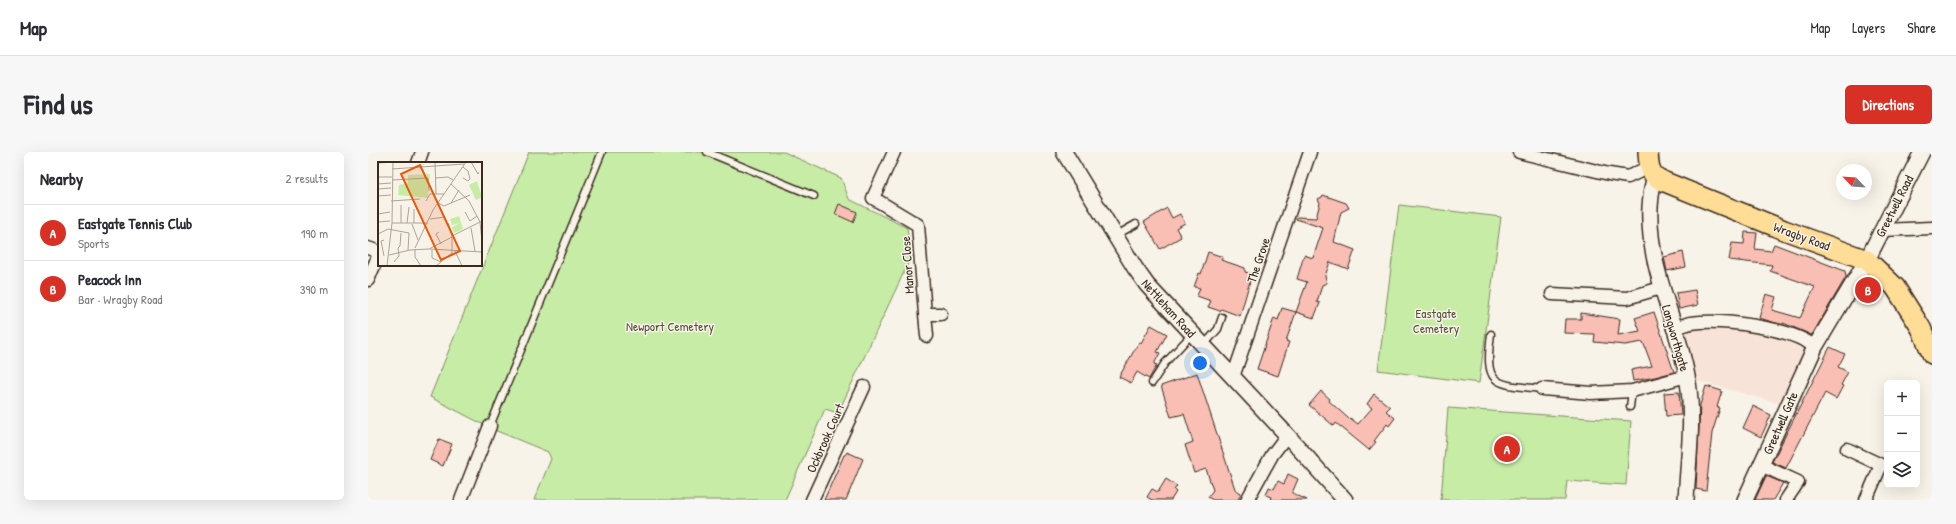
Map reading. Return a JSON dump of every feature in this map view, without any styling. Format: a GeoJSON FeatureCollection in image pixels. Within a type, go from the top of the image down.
{"type":"FeatureCollection","features":[{"type":"Feature","properties":{"kind":"main road","name":"Wragby Road"},"geometry":{"type":"LineString","coordinates":[[1650,165],[1784,230],[1867,260],[1895,287],[1921,328],[1932,354]]}},
{"type":"Feature","properties":{"kind":"street"},"geometry":{"type":"LineString","coordinates":[[418,162],[422,152]]}},
{"type":"Feature","properties":{"kind":"street","name":"Manor Close"},"geometry":{"type":"LineString","coordinates":[[894,152],[873,198],[918,225],[925,314]]}},
{"type":"Feature","properties":{"kind":"street","name":"Nettleham Road"},"geometry":{"type":"LineString","coordinates":[[1064,152],[1115,236],[1147,285],[1287,435],[1345,500]]}},
{"type":"Feature","properties":{"kind":"street","name":"The Grove"},"geometry":{"type":"LineString","coordinates":[[1233,377],[1310,152]]}},
{"type":"Feature","properties":{"kind":"street"},"geometry":{"type":"LineString","coordinates":[[1519,152],[1609,174],[1628,177],[1650,165]]}},
{"type":"Feature","properties":{"kind":"street","name":"Greetwell Road"},"geometry":{"type":"LineString","coordinates":[[1815,347],[1867,260],[1922,152]]}},
{"type":"Feature","properties":{"kind":"street","name":"Langworthgate"},"geometry":{"type":"LineString","coordinates":[[1650,165],[1650,234],[1661,288],[1687,376],[1690,406],[1686,500]]}},
{"type":"Feature","properties":{"kind":"street"},"geometry":{"type":"LineString","coordinates":[[1880,233],[1882,230],[1932,228]]}},
{"type":"Feature","properties":{"kind":"street"},"geometry":{"type":"LineString","coordinates":[[368,248],[378,253]]}},
{"type":"Feature","properties":{"kind":"street"},"geometry":{"type":"LineString","coordinates":[[368,280],[378,255]]}},
{"type":"Feature","properties":{"kind":"street"},"geometry":{"type":"LineString","coordinates":[[1552,294],[1627,298],[1661,288]]}},
{"type":"Feature","properties":{"kind":"street"},"geometry":{"type":"LineString","coordinates":[[927,336],[925,314],[942,314]]}},
{"type":"Feature","properties":{"kind":"street"},"geometry":{"type":"LineString","coordinates":[[1673,329],[1696,322],[1741,324],[1787,334],[1806,340],[1815,347]]}},
{"type":"Feature","properties":{"kind":"street","name":"Greetwell Gate"},"geometry":{"type":"LineString","coordinates":[[1745,500],[1815,347]]}},
{"type":"Feature","properties":{"kind":"street"},"geometry":{"type":"LineString","coordinates":[[1542,389],[1591,393],[1632,391],[1687,376]]}},
{"type":"Feature","properties":{"kind":"street","name":"Ockbrook Court"},"geometry":{"type":"LineString","coordinates":[[812,500],[864,387]]}},
{"type":"Feature","properties":{"kind":"street"},"geometry":{"type":"LineString","coordinates":[[461,500],[490,426]]}},
{"type":"Feature","properties":{"kind":"street"},"geometry":{"type":"LineString","coordinates":[[1247,500],[1272,455],[1287,435]]}},
{"type":"Feature","properties":{"kind":"street"},"geometry":{"type":"LineString","coordinates":[[1847,448],[1881,465],[1866,500]]}},
{"type":"Feature","properties":{"kind":"street"},"geometry":{"type":"LineString","coordinates":[[1761,465],[1798,482],[1786,500]]}},
{"type":"Feature","properties":{"kind":"lane"},"geometry":{"type":"LineString","coordinates":[[490,426],[602,152]]}},
{"type":"Feature","properties":{"kind":"lane"},"geometry":{"type":"LineString","coordinates":[[707,152],[814,196]]}},
{"type":"Feature","properties":{"kind":"lane"},"geometry":{"type":"LineString","coordinates":[[1115,236],[1136,224]]}},
{"type":"Feature","properties":{"kind":"lane"},"geometry":{"type":"LineString","coordinates":[[1203,346],[1218,329],[1222,317]]}},
{"type":"Feature","properties":{"kind":"lane"},"geometry":{"type":"LineString","coordinates":[[1152,383],[1165,363],[1192,334]]}},
{"type":"Feature","properties":{"kind":"lane"},"geometry":{"type":"LineString","coordinates":[[1491,334],[1488,358],[1491,375],[1504,384],[1542,389]]}},
{"type":"Feature","properties":{"kind":"lane"},"geometry":{"type":"LineString","coordinates":[[1630,407],[1632,391]]}},
{"type":"Feature","properties":{"kind":"shaded area"},"geometry":{"type":"Polygon","coordinates":[[[1727,327],[1774,335],[1806,345],[1781,404],[1691,379],[1683,339],[1685,334],[1691,328],[1727,327]]]}},
{"type":"Feature","properties":{"kind":"green space","name":"Newport Cemetery"},"geometry":{"type":"Polygon","coordinates":[[[529,152],[784,152],[841,178],[849,199],[907,228],[911,257],[838,413],[825,409],[785,500],[534,500],[551,459],[548,452],[492,429],[430,397],[529,152]]]}},
{"type":"Feature","properties":{"kind":"green space","name":"Eastgate Cemetery"},"geometry":{"type":"Polygon","coordinates":[[[1399,205],[1501,217],[1479,383],[1378,370],[1399,205]]]}},
{"type":"Feature","properties":{"kind":"green space"},"geometry":{"type":"Polygon","coordinates":[[[1448,408],[1631,421],[1626,485],[1567,481],[1565,500],[1441,500],[1448,408]]]}},
{"type":"Feature","properties":{"kind":"building"},"geometry":{"type":"Polygon","coordinates":[[[1323,195],[1346,203],[1349,208],[1341,212],[1334,242],[1355,250],[1348,269],[1330,262],[1325,276],[1327,283],[1322,285],[1317,302],[1320,303],[1314,318],[1296,312],[1307,282],[1297,279],[1304,255],[1313,258],[1323,228],[1296,219],[1297,217],[1316,218],[1320,203],[1318,199],[1323,195]]]}},
{"type":"Feature","properties":{"kind":"building"},"geometry":{"type":"Polygon","coordinates":[[[839,204],[857,212],[853,222],[835,214],[839,204]]]}},
{"type":"Feature","properties":{"kind":"building"},"geometry":{"type":"Polygon","coordinates":[[[1167,208],[1172,218],[1180,214],[1185,223],[1176,228],[1181,237],[1160,249],[1144,222],[1167,208]]]}},
{"type":"Feature","properties":{"kind":"building"},"geometry":{"type":"Polygon","coordinates":[[[1745,232],[1757,233],[1755,249],[1771,251],[1774,244],[1845,271],[1846,277],[1812,335],[1783,323],[1783,325],[1759,318],[1766,294],[1776,297],[1772,310],[1800,318],[1815,287],[1770,271],[1772,265],[1729,260],[1732,243],[1744,244],[1745,232]]]}},
{"type":"Feature","properties":{"kind":"building"},"geometry":{"type":"Polygon","coordinates":[[[1208,252],[1223,257],[1221,260],[1245,268],[1245,272],[1252,274],[1240,316],[1221,309],[1220,311],[1208,307],[1211,301],[1197,296],[1200,288],[1194,287],[1199,273],[1201,274],[1208,252]]]}},
{"type":"Feature","properties":{"kind":"building"},"geometry":{"type":"Polygon","coordinates":[[[1683,252],[1686,267],[1667,271],[1664,257],[1683,252]]]}},
{"type":"Feature","properties":{"kind":"building"},"geometry":{"type":"Polygon","coordinates":[[[1695,290],[1698,305],[1679,309],[1676,293],[1695,290]]]}},
{"type":"Feature","properties":{"kind":"building"},"geometry":{"type":"Polygon","coordinates":[[[1282,308],[1296,312],[1286,341],[1289,342],[1278,376],[1257,369],[1274,318],[1278,320],[1282,308]]]}},
{"type":"Feature","properties":{"kind":"building"},"geometry":{"type":"Polygon","coordinates":[[[1654,312],[1674,372],[1655,377],[1633,381],[1631,370],[1652,366],[1643,342],[1625,345],[1594,342],[1595,334],[1564,333],[1565,319],[1581,319],[1581,313],[1620,319],[1618,335],[1640,331],[1635,318],[1654,312]]]}},
{"type":"Feature","properties":{"kind":"building"},"geometry":{"type":"Polygon","coordinates":[[[1151,325],[1167,334],[1157,352],[1160,353],[1154,364],[1157,365],[1149,379],[1137,372],[1131,383],[1119,377],[1139,342],[1141,343],[1151,325]]]}},
{"type":"Feature","properties":{"kind":"building"},"geometry":{"type":"Polygon","coordinates":[[[1830,347],[1845,354],[1838,367],[1848,372],[1841,385],[1843,386],[1836,399],[1825,393],[1786,468],[1772,462],[1830,347]]]}},
{"type":"Feature","properties":{"kind":"building"},"geometry":{"type":"Polygon","coordinates":[[[1197,373],[1235,489],[1241,493],[1238,500],[1213,500],[1208,497],[1213,490],[1206,469],[1194,473],[1185,445],[1193,442],[1184,414],[1171,417],[1161,386],[1197,373]]]}},
{"type":"Feature","properties":{"kind":"building"},"geometry":{"type":"Polygon","coordinates":[[[1706,386],[1722,391],[1717,407],[1720,408],[1712,433],[1706,491],[1696,489],[1700,405],[1706,386]]]}},
{"type":"Feature","properties":{"kind":"building"},"geometry":{"type":"Polygon","coordinates":[[[1321,391],[1330,399],[1329,401],[1349,419],[1350,418],[1358,424],[1372,408],[1367,404],[1374,394],[1390,407],[1386,411],[1395,418],[1389,426],[1387,424],[1374,441],[1376,442],[1369,450],[1336,423],[1334,426],[1309,405],[1321,391]]]}},
{"type":"Feature","properties":{"kind":"building"},"geometry":{"type":"Polygon","coordinates":[[[1679,392],[1681,415],[1666,416],[1664,393],[1679,392]]]}},
{"type":"Feature","properties":{"kind":"building"},"geometry":{"type":"Polygon","coordinates":[[[1753,406],[1771,415],[1761,437],[1743,428],[1753,406]]]}},
{"type":"Feature","properties":{"kind":"building"},"geometry":{"type":"Polygon","coordinates":[[[439,439],[452,444],[443,466],[430,460],[439,439]]]}},
{"type":"Feature","properties":{"kind":"building"},"geometry":{"type":"Polygon","coordinates":[[[847,452],[863,459],[846,500],[824,500],[844,455],[847,452]]]}},
{"type":"Feature","properties":{"kind":"building"},"geometry":{"type":"Polygon","coordinates":[[[1288,474],[1298,479],[1292,493],[1307,500],[1270,500],[1271,497],[1266,495],[1269,487],[1274,489],[1278,481],[1284,484],[1288,474]]]}},
{"type":"Feature","properties":{"kind":"building"},"geometry":{"type":"Polygon","coordinates":[[[1766,476],[1783,483],[1773,500],[1755,500],[1766,476]]]}},
{"type":"Feature","properties":{"kind":"building"},"geometry":{"type":"Polygon","coordinates":[[[1166,479],[1177,486],[1174,490],[1176,492],[1171,500],[1152,500],[1147,497],[1152,489],[1158,492],[1166,479]]]}},
{"type":"Feature","properties":{"kind":"place","name":"Peacock Inn"},"geometry":{"type":"Point","coordinates":[1868,290]}},
{"type":"Feature","properties":{"kind":"place","name":"Eastgate Tennis Club"},"geometry":{"type":"Point","coordinates":[1507,449]}}]}
